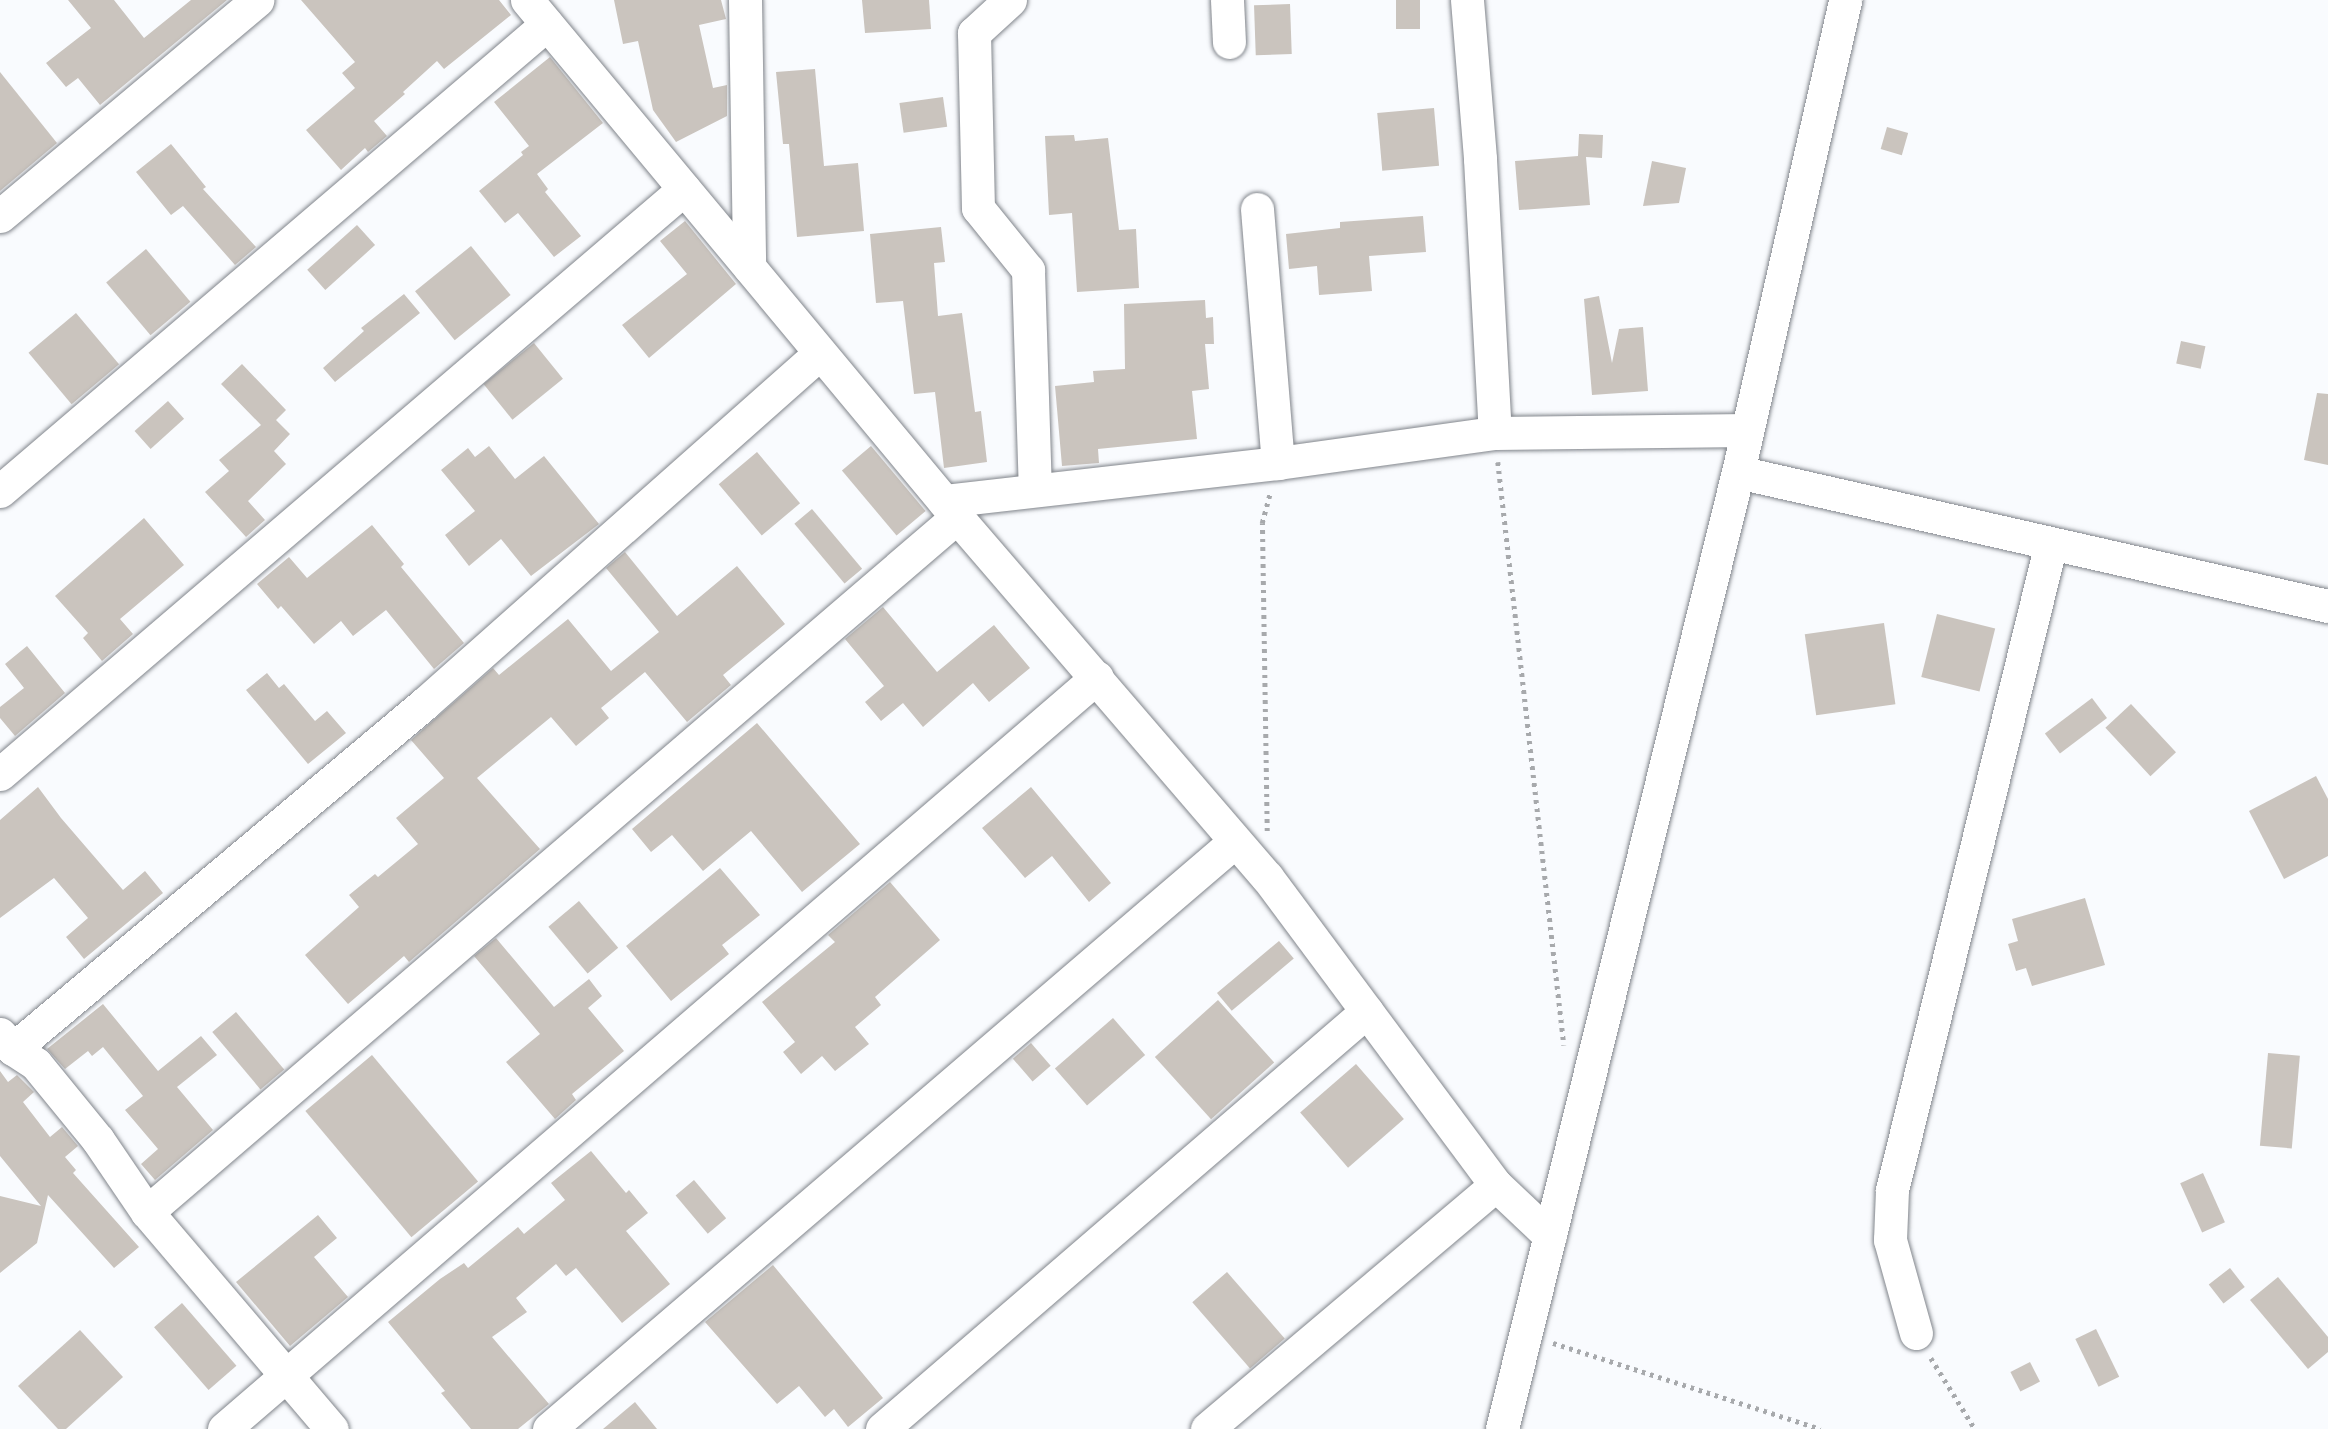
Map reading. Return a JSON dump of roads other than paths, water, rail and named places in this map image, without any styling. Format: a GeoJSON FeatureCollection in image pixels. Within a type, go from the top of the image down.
{"type":"FeatureCollection","features":[{"type":"Feature","properties":{"kind":"street"},"geometry":{"type":"LineString","coordinates":[[0,216],[257,0]]}},
{"type":"Feature","properties":{"kind":"street"},"geometry":{"type":"LineString","coordinates":[[745,0],[749,267]]}},
{"type":"Feature","properties":{"kind":"street"},"geometry":{"type":"LineString","coordinates":[[1010,0],[974,33],[978,208],[1028,270],[1035,490]]}},
{"type":"Feature","properties":{"kind":"street"},"geometry":{"type":"LineString","coordinates":[[1227,0],[1229,41]]}},
{"type":"Feature","properties":{"kind":"street"},"geometry":{"type":"LineString","coordinates":[[1467,0],[1480,159],[1494,433]]}},
{"type":"Feature","properties":{"kind":"street"},"geometry":{"type":"LineString","coordinates":[[1502,1429],[1738,472],[1845,0]]}},
{"type":"Feature","properties":{"kind":"street"},"geometry":{"type":"LineString","coordinates":[[0,491],[537,12],[950,509],[1097,677],[1234,842],[1267,877],[1496,1185],[1550,1236]]}},
{"type":"Feature","properties":{"kind":"street"},"geometry":{"type":"LineString","coordinates":[[0,774],[684,189]]}},
{"type":"Feature","properties":{"kind":"street"},"geometry":{"type":"LineString","coordinates":[[1257,209],[1278,463]]}},
{"type":"Feature","properties":{"kind":"street"},"geometry":{"type":"LineString","coordinates":[[332,1429],[148,1212],[98,1140],[36,1064],[6,1042],[424,704],[820,353]]}},
{"type":"Feature","properties":{"kind":"street"},"geometry":{"type":"LineString","coordinates":[[148,1212],[950,509],[1035,490],[1278,463],[1494,433],[1747,430]]}},
{"type":"Feature","properties":{"kind":"street"},"geometry":{"type":"LineString","coordinates":[[1738,472],[2328,606]]}},
{"type":"Feature","properties":{"kind":"street"},"geometry":{"type":"LineString","coordinates":[[1916,1334],[1890,1240],[1892,1190],[2051,543]]}},
{"type":"Feature","properties":{"kind":"street"},"geometry":{"type":"LineString","coordinates":[[224,1429],[1097,677]]}},
{"type":"Feature","properties":{"kind":"street"},"geometry":{"type":"LineString","coordinates":[[549,1429],[1234,842]]}},
{"type":"Feature","properties":{"kind":"street"},"geometry":{"type":"LineString","coordinates":[[882,1429],[1367,1011]]}},
{"type":"Feature","properties":{"kind":"street"},"geometry":{"type":"LineString","coordinates":[[1207,1429],[1496,1185]]}}]}
